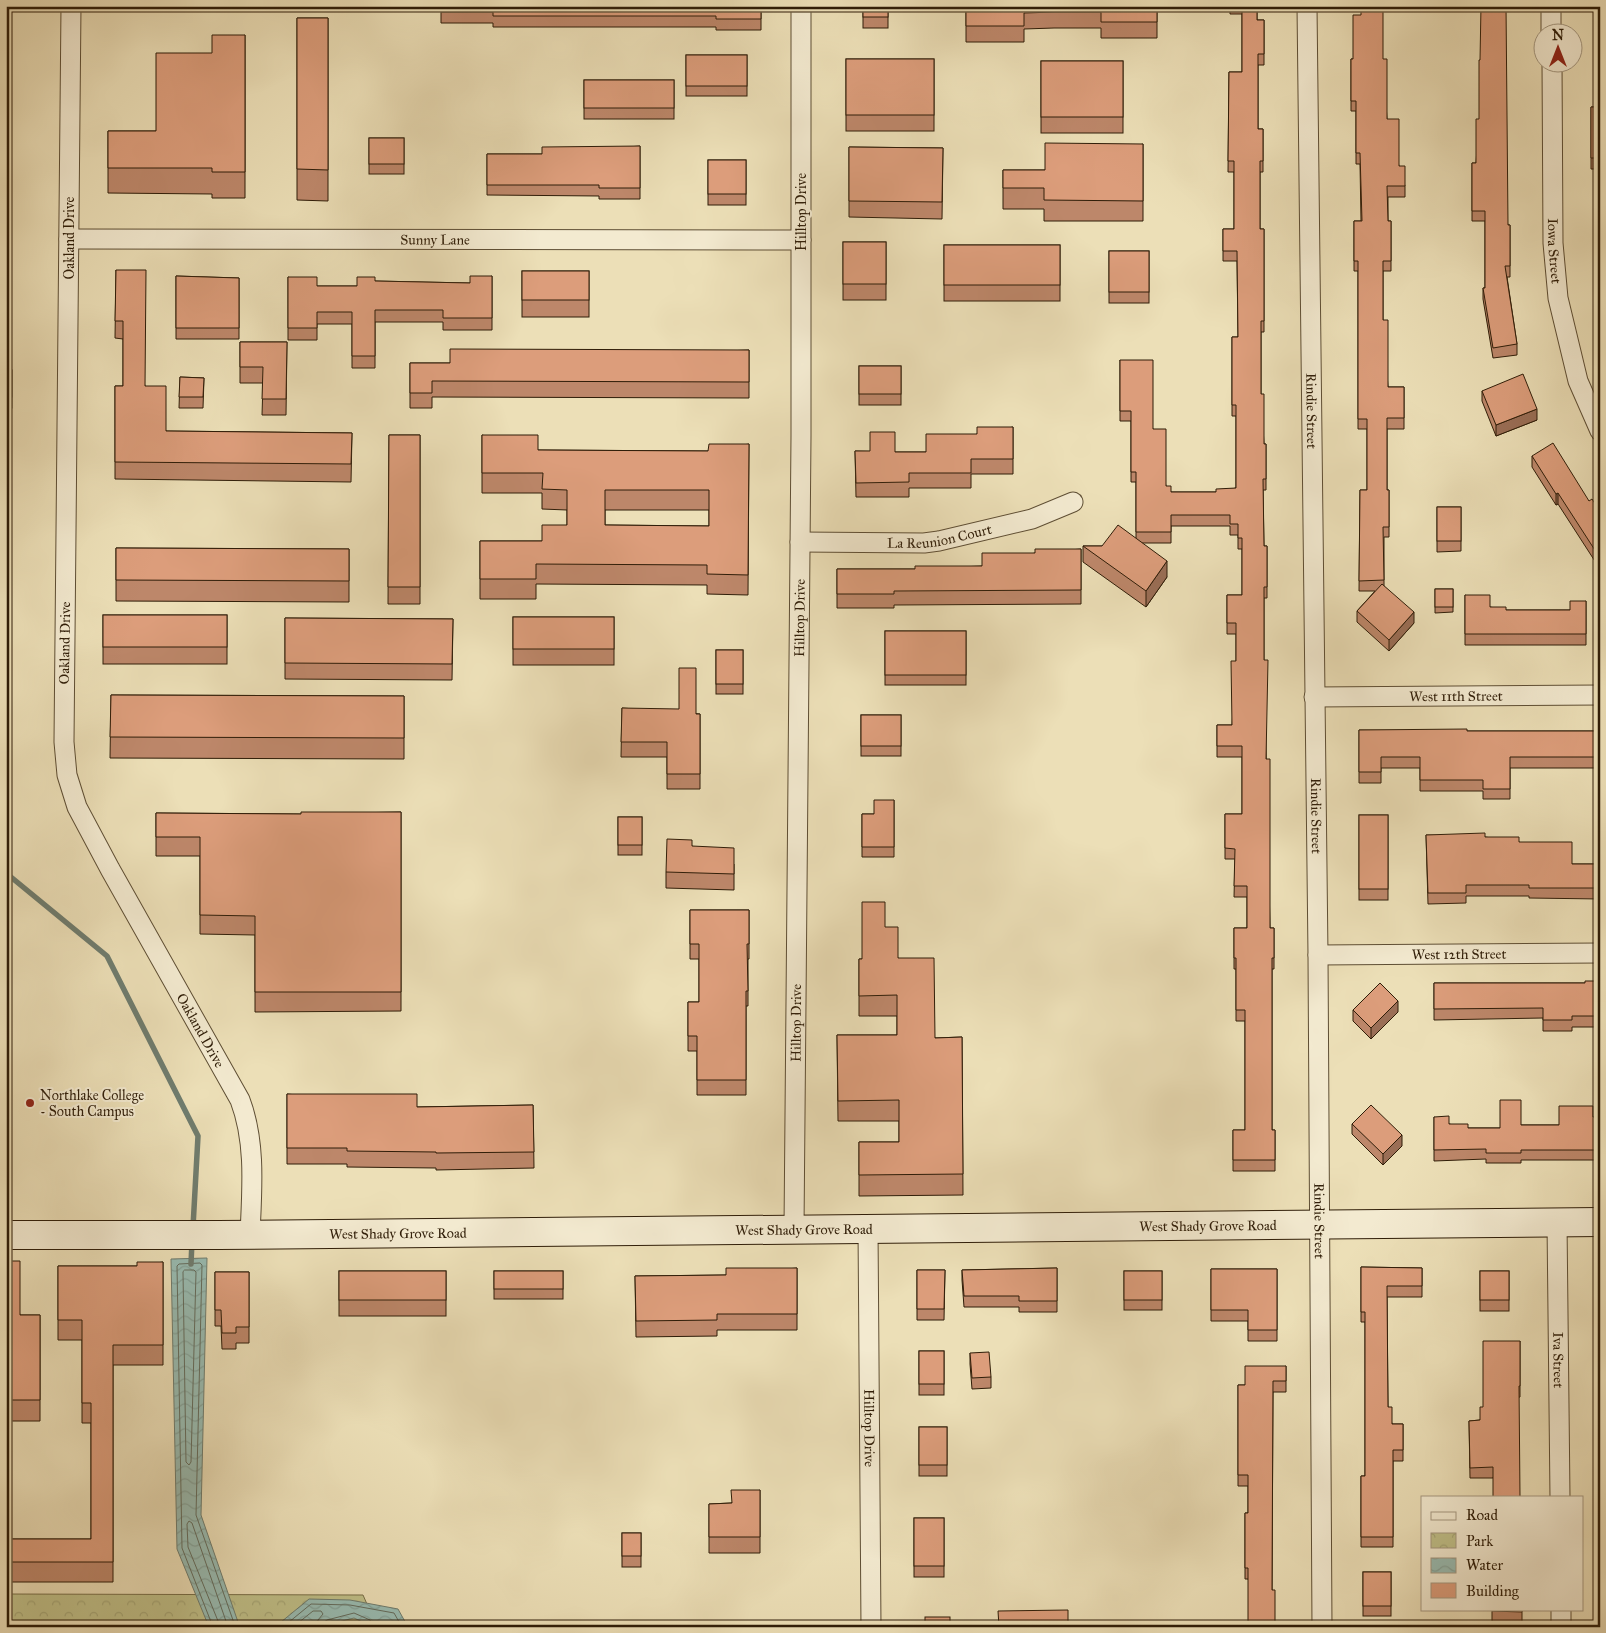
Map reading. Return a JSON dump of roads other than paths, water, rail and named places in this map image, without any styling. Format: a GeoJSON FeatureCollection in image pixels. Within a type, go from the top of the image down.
{"type":"FeatureCollection","features":[{"type":"Feature","properties":{"kind":"main road","name":"West Shady Grove Road"},"geometry":{"type":"LineString","coordinates":[[6,1235],[218,1235],[794,1228],[1600,1222]]}},
{"type":"Feature","properties":{"kind":"street","name":"Oakland Drive"},"geometry":{"type":"LineString","coordinates":[[71,6],[64,742],[67,776],[77,807],[92,837],[240,1100],[247,1117],[251,1146],[250,1234]]}},
{"type":"Feature","properties":{"kind":"street","name":"Hilltop Drive"},"geometry":{"type":"LineString","coordinates":[[794,1228],[800,542],[801,6]]}},
{"type":"Feature","properties":{"kind":"street","name":"Rindie Street"},"geometry":{"type":"LineString","coordinates":[[1308,6],[1318,955],[1318,1225],[1322,1627]]}},
{"type":"Feature","properties":{"kind":"street"},"geometry":{"type":"LineString","coordinates":[[1550,6],[1551,22]]}},
{"type":"Feature","properties":{"kind":"street","name":"Iowa Street"},"geometry":{"type":"LineString","coordinates":[[1552,72],[1553,243],[1558,298],[1578,381],[1600,431]]}},
{"type":"Feature","properties":{"kind":"street","name":"Sunny Lane"},"geometry":{"type":"LineString","coordinates":[[69,239],[801,240]]}},
{"type":"Feature","properties":{"kind":"street","name":"La Reunion Court"},"geometry":{"type":"LineString","coordinates":[[800,542],[924,543],[939,541],[1032,519],[1073,502]]}},
{"type":"Feature","properties":{"kind":"street","name":"West 11th Street"},"geometry":{"type":"LineString","coordinates":[[1314,697],[1600,695]]}},
{"type":"Feature","properties":{"kind":"street","name":"West 12th Street"},"geometry":{"type":"LineString","coordinates":[[1318,955],[1600,953]]}},
{"type":"Feature","properties":{"kind":"street","name":"Iva Street"},"geometry":{"type":"LineString","coordinates":[[1558,1222],[1560,1496]]}},
{"type":"Feature","properties":{"kind":"street","name":"Hilltop Drive"},"geometry":{"type":"LineString","coordinates":[[868,1228],[871,1627]]}},
{"type":"Feature","properties":{"kind":"street"},"geometry":{"type":"LineString","coordinates":[[1561,1610],[1561,1627]]}},
{"type":"Feature","properties":{"kind":"water"},"geometry":{"type":"Polygon","coordinates":[[[207,1258],[201,1515],[238,1622],[245,1627],[209,1627],[177,1549],[171,1259],[207,1258]]]}},
{"type":"Feature","properties":{"kind":"water"},"geometry":{"type":"Polygon","coordinates":[[[309,1599],[350,1600],[398,1609],[408,1627],[373,1627],[354,1618],[318,1627],[275,1627],[309,1599]]]}},
{"type":"Feature","properties":{"kind":"waterway"},"geometry":{"type":"LineString","coordinates":[[6,873],[107,956],[198,1136],[193,1227]]}},
{"type":"Feature","properties":{"kind":"waterway"},"geometry":{"type":"LineString","coordinates":[[191,1264],[192,1241]]}},
{"type":"Feature","properties":{"kind":"place","name":"Northlake College - South Campus"},"geometry":{"type":"Point","coordinates":[30,1103]}}]}
